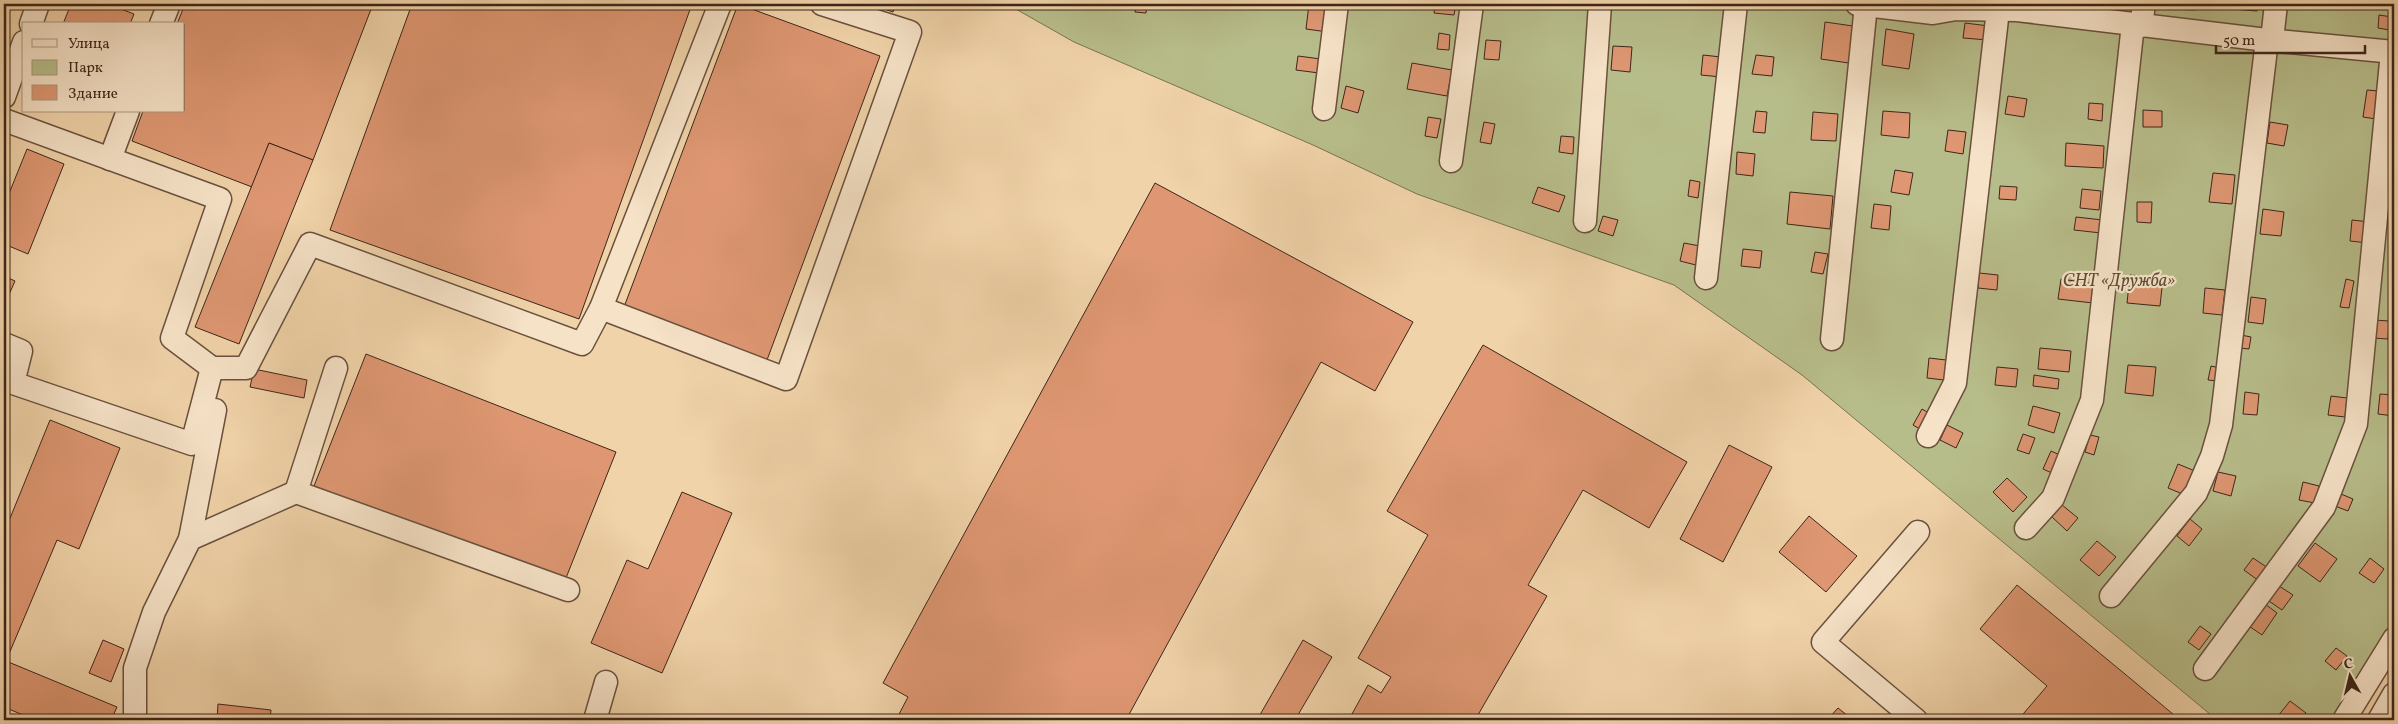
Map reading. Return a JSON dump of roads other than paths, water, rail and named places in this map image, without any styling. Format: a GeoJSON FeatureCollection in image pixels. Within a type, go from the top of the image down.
{"type":"FeatureCollection","features":[{"type":"Feature","properties":{"kind":"street"},"geometry":{"type":"LineString","coordinates":[[31,22],[38,4]]}},
{"type":"Feature","properties":{"kind":"street"},"geometry":{"type":"LineString","coordinates":[[162,22],[169,4]]}},
{"type":"Feature","properties":{"kind":"street"},"geometry":{"type":"LineString","coordinates":[[4,120],[220,199],[172,338],[217,368],[246,368],[310,244],[582,344],[601,308],[720,4]]}},
{"type":"Feature","properties":{"kind":"street"},"geometry":{"type":"LineString","coordinates":[[601,308],[786,379],[910,32],[822,4]]}},
{"type":"Feature","properties":{"kind":"street"},"geometry":{"type":"LineString","coordinates":[[1324,110],[1338,4]]}},
{"type":"Feature","properties":{"kind":"street"},"geometry":{"type":"LineString","coordinates":[[1451,161],[1472,4]]}},
{"type":"Feature","properties":{"kind":"street"},"geometry":{"type":"LineString","coordinates":[[1585,221],[1600,4]]}},
{"type":"Feature","properties":{"kind":"street"},"geometry":{"type":"LineString","coordinates":[[1706,278],[1736,4]]}},
{"type":"Feature","properties":{"kind":"street"},"geometry":{"type":"LineString","coordinates":[[1832,339],[1861,4],[1893,6],[1933,13],[1956,9],[2011,8],[2137,25],[2393,52],[2356,424],[2324,507],[2205,669]]}},
{"type":"Feature","properties":{"kind":"street"},"geometry":{"type":"LineString","coordinates":[[2026,528],[2053,498],[2092,400],[2137,25],[2144,4]]}},
{"type":"Feature","properties":{"kind":"street"},"geometry":{"type":"LineString","coordinates":[[2111,596],[2196,493],[2212,456],[2221,424],[2276,4]]}},
{"type":"Feature","properties":{"kind":"street"},"geometry":{"type":"LineString","coordinates":[[1928,436],[1955,383],[2011,8]]}},
{"type":"Feature","properties":{"kind":"street"},"geometry":{"type":"LineString","coordinates":[[4,97],[22,48]]}},
{"type":"Feature","properties":{"kind":"street"},"geometry":{"type":"LineString","coordinates":[[110,159],[128,112]]}},
{"type":"Feature","properties":{"kind":"street"},"geometry":{"type":"LineString","coordinates":[[4,344],[21,351],[13,383],[192,444],[217,368]]}},
{"type":"Feature","properties":{"kind":"street"},"geometry":{"type":"LineString","coordinates":[[135,720],[136,668],[154,612],[190,539],[217,368]]}},
{"type":"Feature","properties":{"kind":"street"},"geometry":{"type":"LineString","coordinates":[[296,492],[336,368]]}},
{"type":"Feature","properties":{"kind":"street"},"geometry":{"type":"LineString","coordinates":[[190,539],[296,492],[568,590]]}},
{"type":"Feature","properties":{"kind":"street"},"geometry":{"type":"LineString","coordinates":[[1916,720],[1823,642],[1918,532]]}},
{"type":"Feature","properties":{"kind":"street"},"geometry":{"type":"LineString","coordinates":[[2344,720],[2394,639]]}},
{"type":"Feature","properties":{"kind":"street"},"geometry":{"type":"LineString","coordinates":[[595,720],[606,682]]}},
{"type":"Feature","properties":{"kind":"street"},"geometry":{"type":"LineString","coordinates":[[2379,720],[2394,694]]}},
{"type":"Feature","properties":{"kind":"park label","name":"СНТ «Дружба»"},"geometry":{"type":"Point","coordinates":[2119,280]}}]}
